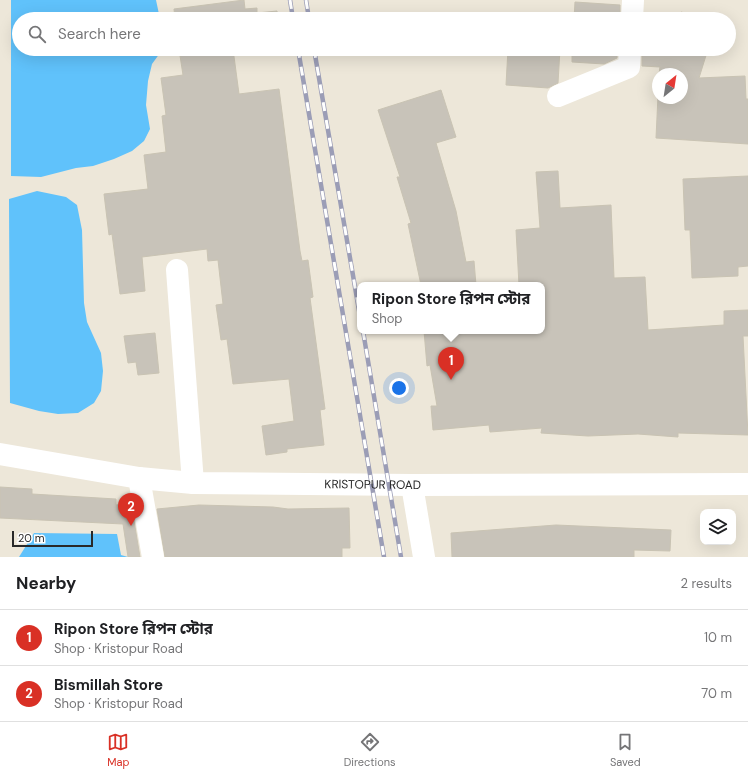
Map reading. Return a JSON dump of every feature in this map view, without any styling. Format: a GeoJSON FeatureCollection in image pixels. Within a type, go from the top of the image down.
{"type":"FeatureCollection","features":[{"type":"Feature","properties":{"kind":"main road"},"geometry":{"type":"LineString","coordinates":[[633,12],[634,0]]}},
{"type":"Feature","properties":{"kind":"main road"},"geometry":{"type":"LineString","coordinates":[[558,96],[629,67],[630,56]]}},
{"type":"Feature","properties":{"kind":"main road"},"geometry":{"type":"LineString","coordinates":[[177,270],[193,483]]}},
{"type":"Feature","properties":{"kind":"main road","name":"KRISTOPUR ROAD"},"geometry":{"type":"LineString","coordinates":[[0,454],[139,478],[193,483],[412,485],[748,484]]}},
{"type":"Feature","properties":{"kind":"main road"},"geometry":{"type":"LineString","coordinates":[[139,478],[153,557]]}},
{"type":"Feature","properties":{"kind":"main road"},"geometry":{"type":"LineString","coordinates":[[412,485],[424,557]]}},
{"type":"Feature","properties":{"kind":"water"},"geometry":{"type":"Polygon","coordinates":[[[11,0],[156,0],[159,12],[12,12],[12,56],[158,56],[152,64],[148,81],[146,105],[150,129],[144,141],[132,151],[93,166],[76,168],[41,177],[11,176],[11,0]]]}},
{"type":"Feature","properties":{"kind":"water"},"geometry":{"type":"Polygon","coordinates":[[[37,191],[66,197],[77,205],[82,230],[84,303],[87,322],[101,353],[103,371],[101,391],[94,403],[78,413],[58,414],[39,411],[10,403],[9,199],[37,191]]]}},
{"type":"Feature","properties":{"kind":"water"},"geometry":{"type":"Polygon","coordinates":[[[34,533],[117,534],[121,555],[128,557],[19,557],[34,533]]]}},
{"type":"Feature","properties":{"kind":"building"},"geometry":{"type":"Polygon","coordinates":[[[244,0],[245,9],[257,8],[257,12],[174,12],[174,9],[244,0]]]}},
{"type":"Feature","properties":{"kind":"building"},"geometry":{"type":"Polygon","coordinates":[[[575,2],[620,5],[620,12],[574,12],[575,2]]]}},
{"type":"Feature","properties":{"kind":"building"},"geometry":{"type":"Polygon","coordinates":[[[180,56],[234,56],[239,94],[279,89],[300,251],[302,261],[308,260],[313,297],[310,298],[325,409],[320,410],[324,445],[287,449],[287,452],[266,455],[262,426],[294,421],[289,379],[233,384],[227,339],[221,340],[216,305],[223,304],[218,260],[208,261],[207,249],[142,257],[145,291],[120,294],[112,234],[109,235],[104,194],[148,189],[144,155],[166,152],[162,116],[166,115],[161,78],[183,75],[180,56]]]}},
{"type":"Feature","properties":{"kind":"building"},"geometry":{"type":"Polygon","coordinates":[[[508,56],[560,56],[558,83],[548,88],[506,85],[508,56]]]}},
{"type":"Feature","properties":{"kind":"building"},"geometry":{"type":"Polygon","coordinates":[[[572,56],[617,56],[617,58],[604,64],[572,62],[572,56]]]}},
{"type":"Feature","properties":{"kind":"building"},"geometry":{"type":"Polygon","coordinates":[[[642,56],[706,56],[699,78],[745,76],[746,99],[748,99],[748,144],[656,138],[658,104],[688,104],[688,68],[642,66],[642,56]]]}},
{"type":"Feature","properties":{"kind":"building"},"geometry":{"type":"Polygon","coordinates":[[[441,90],[456,137],[436,143],[456,211],[466,262],[474,261],[476,282],[420,282],[408,224],[411,223],[397,177],[400,177],[378,110],[441,90]]]}},
{"type":"Feature","properties":{"kind":"building"},"geometry":{"type":"Polygon","coordinates":[[[558,171],[560,208],[611,205],[614,278],[645,277],[648,330],[724,325],[724,311],[748,310],[748,336],[743,336],[748,435],[678,433],[678,437],[638,434],[588,436],[541,433],[542,428],[490,432],[489,425],[433,430],[431,406],[437,406],[430,365],[427,366],[424,334],[545,334],[545,282],[519,282],[516,230],[540,228],[536,172],[558,171]]]}},
{"type":"Feature","properties":{"kind":"building"},"geometry":{"type":"Polygon","coordinates":[[[748,176],[748,266],[738,267],[738,276],[692,278],[690,230],[685,230],[683,179],[748,176]]]}},
{"type":"Feature","properties":{"kind":"building"},"geometry":{"type":"Polygon","coordinates":[[[155,333],[159,373],[138,375],[136,362],[128,363],[124,336],[155,333]]]}},
{"type":"Feature","properties":{"kind":"building"},"geometry":{"type":"Polygon","coordinates":[[[0,487],[32,489],[32,494],[116,499],[116,505],[131,503],[140,557],[128,557],[123,524],[0,518],[0,487]]]}},
{"type":"Feature","properties":{"kind":"building"},"geometry":{"type":"Polygon","coordinates":[[[199,505],[273,507],[288,509],[349,508],[350,548],[342,548],[342,557],[165,557],[157,509],[199,505]]]}},
{"type":"Feature","properties":{"kind":"building"},"geometry":{"type":"Polygon","coordinates":[[[556,525],[671,530],[670,551],[634,550],[634,557],[452,557],[451,533],[556,525]]]}},
{"type":"Feature","properties":{"kind":"railway"},"geometry":{"type":"LineString","coordinates":[[290,0],[292,12]]}},
{"type":"Feature","properties":{"kind":"railway"},"geometry":{"type":"LineString","coordinates":[[306,0],[308,12]]}},
{"type":"Feature","properties":{"kind":"railway"},"geometry":{"type":"LineString","coordinates":[[299,56],[384,557]]}},
{"type":"Feature","properties":{"kind":"railway"},"geometry":{"type":"LineString","coordinates":[[315,56],[357,299]]}},
{"type":"Feature","properties":{"kind":"railway"},"geometry":{"type":"LineString","coordinates":[[364,334],[401,557]]}},
{"type":"Feature","properties":{"kind":"place","name":"Ripon Store রিপন স্টোর"},"geometry":{"type":"Point","coordinates":[451,380]}},
{"type":"Feature","properties":{"kind":"place","name":"Bismillah Store"},"geometry":{"type":"Point","coordinates":[131,526]}}]}
